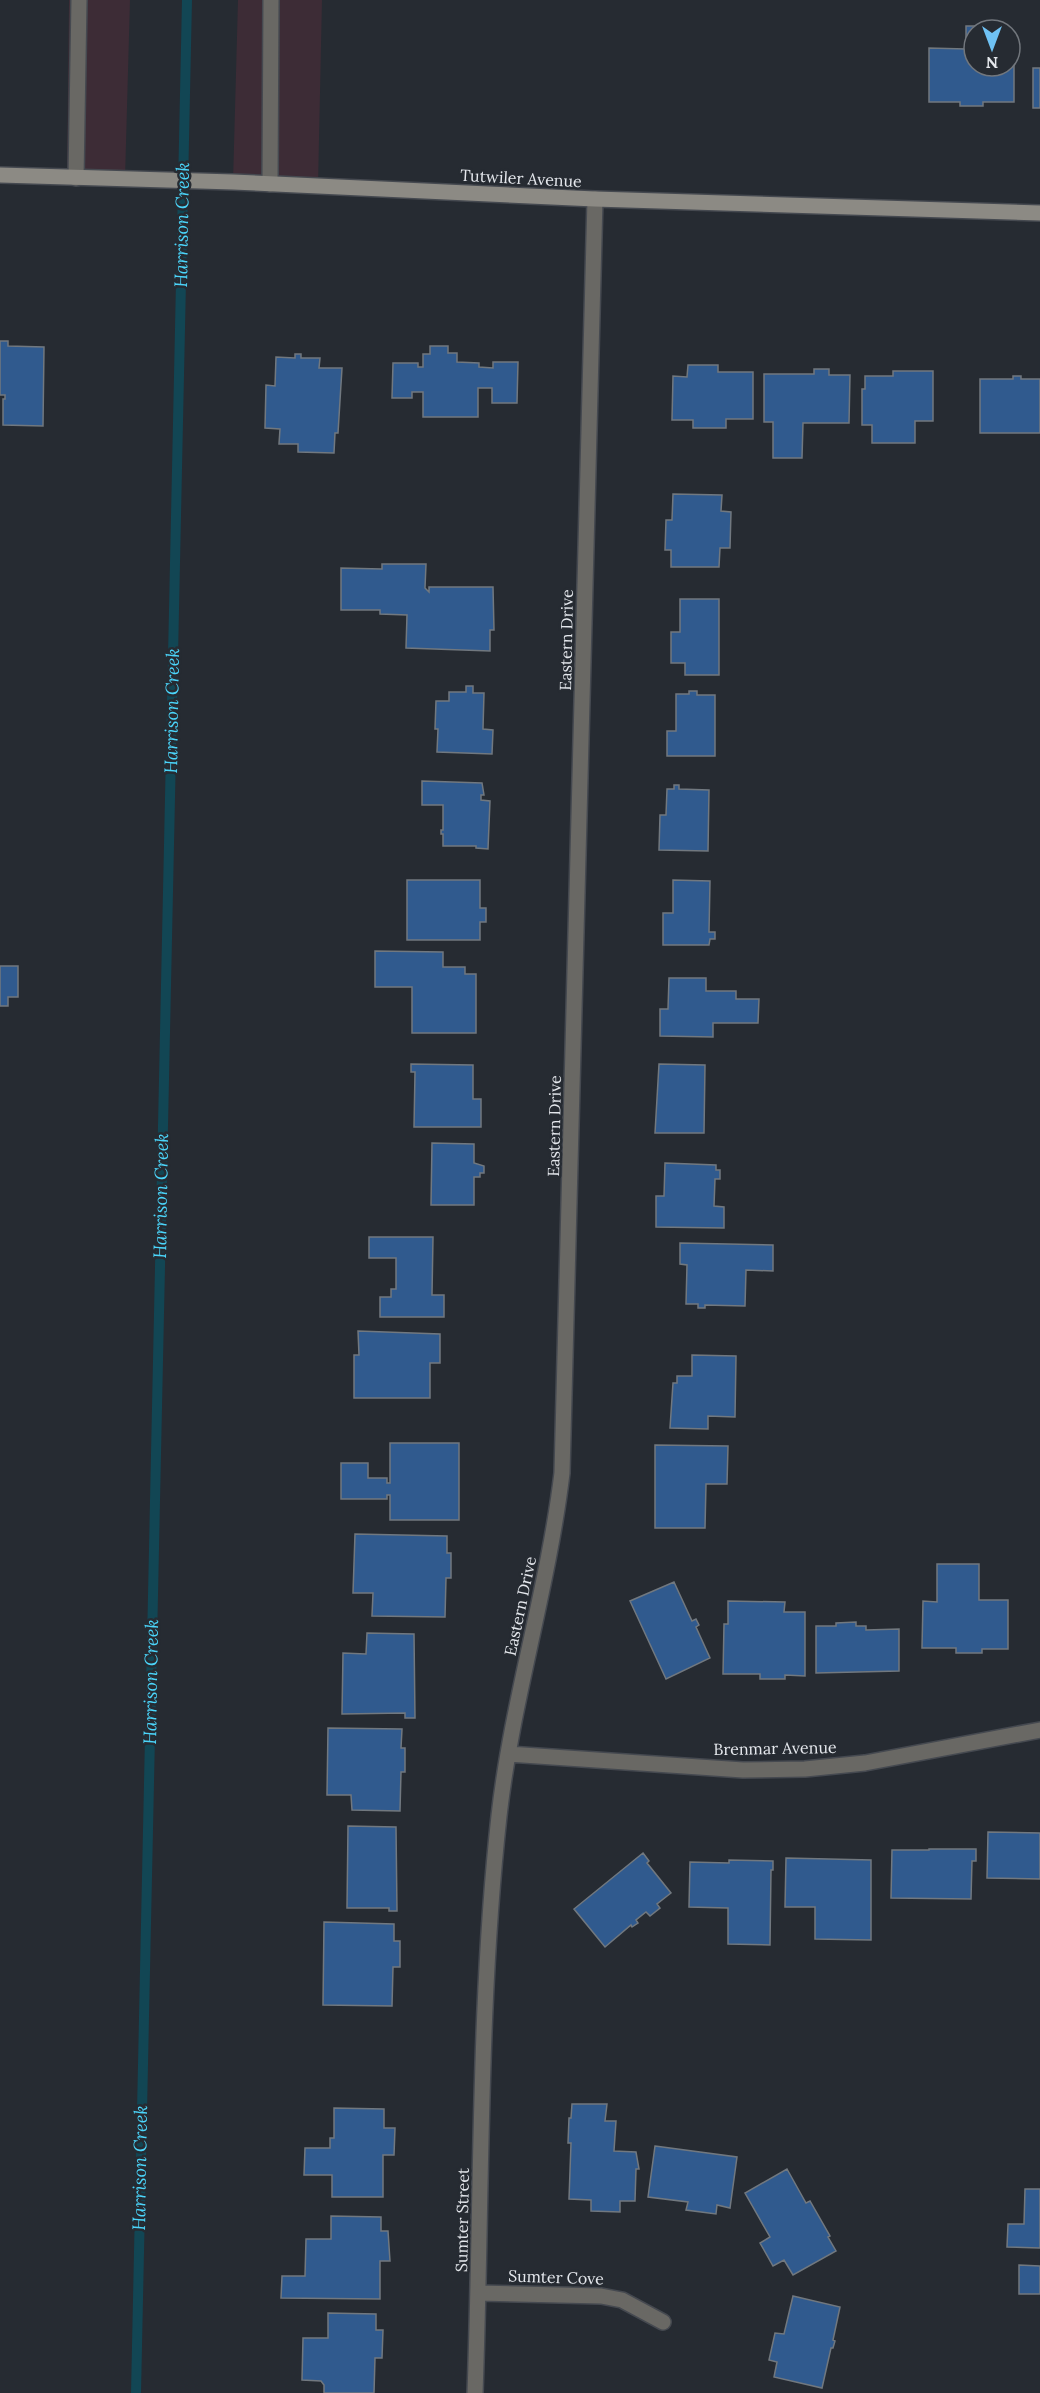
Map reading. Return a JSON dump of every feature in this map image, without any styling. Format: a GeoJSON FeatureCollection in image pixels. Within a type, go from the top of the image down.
{"type":"FeatureCollection","features":[{"type":"Feature","properties":{"kind":"street"},"geometry":{"type":"LineString","coordinates":[[76,178],[79,0]]}},
{"type":"Feature","properties":{"kind":"street"},"geometry":{"type":"LineString","coordinates":[[270,184],[271,0]]}},
{"type":"Feature","properties":{"kind":"street","name":"Tutwiler Avenue"},"geometry":{"type":"LineString","coordinates":[[0,175],[233,182],[595,199],[1040,213]]}},
{"type":"Feature","properties":{"kind":"street","name":"Eastern Drive"},"geometry":{"type":"LineString","coordinates":[[484,2047],[494,1871],[512,1722],[545,1580],[562,1473],[595,199]]}},
{"type":"Feature","properties":{"kind":"street","name":"Brenmar Avenue"},"geometry":{"type":"LineString","coordinates":[[508,1754],[743,1770],[805,1769],[888,1759],[1040,1730]]}},
{"type":"Feature","properties":{"kind":"street","name":"Sumter Street"},"geometry":{"type":"LineString","coordinates":[[475,2393],[484,2047]]}},
{"type":"Feature","properties":{"kind":"street","name":"Sumter Cove"},"geometry":{"type":"LineString","coordinates":[[478,2293],[601,2296],[622,2300],[663,2322]]}},
{"type":"Feature","properties":{"kind":"shaded area"},"geometry":{"type":"Polygon","coordinates":[[[69,0],[130,0],[125,179],[67,177],[69,0]]]}},
{"type":"Feature","properties":{"kind":"shaded area"},"geometry":{"type":"Polygon","coordinates":[[[238,0],[322,0],[318,186],[233,182],[238,0]]]}},
{"type":"Feature","properties":{"kind":"building"},"geometry":{"type":"Polygon","coordinates":[[[929,48],[962,49],[962,78],[1014,78],[1014,102],[983,102],[983,106],[960,106],[960,102],[929,102],[929,48]]]}},
{"type":"Feature","properties":{"kind":"building"},"geometry":{"type":"Polygon","coordinates":[[[1033,68],[1040,68],[1040,108],[1033,108],[1033,68]]]}},
{"type":"Feature","properties":{"kind":"building"},"geometry":{"type":"Polygon","coordinates":[[[0,341],[8,341],[8,346],[44,347],[43,426],[3,425],[5,395],[0,395],[0,341]]]}},
{"type":"Feature","properties":{"kind":"building"},"geometry":{"type":"Polygon","coordinates":[[[430,346],[448,346],[448,353],[457,353],[457,362],[479,363],[479,367],[493,368],[493,362],[518,362],[517,403],[492,403],[492,388],[478,388],[478,417],[423,417],[423,392],[412,392],[412,398],[392,398],[393,363],[418,363],[418,367],[423,367],[423,354],[430,354],[430,346]]]}},
{"type":"Feature","properties":{"kind":"building"},"geometry":{"type":"Polygon","coordinates":[[[295,354],[301,354],[301,358],[320,358],[319,368],[342,368],[338,433],[335,433],[334,453],[298,452],[298,444],[279,444],[280,429],[265,428],[266,385],[275,386],[276,357],[295,358],[295,354]]]}},
{"type":"Feature","properties":{"kind":"building"},"geometry":{"type":"Polygon","coordinates":[[[688,365],[718,365],[718,372],[753,372],[753,419],[726,419],[726,428],[693,428],[693,420],[672,420],[673,376],[687,377],[688,365]]]}},
{"type":"Feature","properties":{"kind":"building"},"geometry":{"type":"Polygon","coordinates":[[[814,369],[829,369],[829,375],[850,375],[849,423],[803,423],[802,458],[773,458],[773,422],[764,422],[764,374],[814,374],[814,369]]]}},
{"type":"Feature","properties":{"kind":"building"},"geometry":{"type":"Polygon","coordinates":[[[893,371],[933,371],[933,421],[915,421],[915,443],[872,443],[872,425],[862,425],[862,389],[865,389],[865,376],[893,376],[893,371]]]}},
{"type":"Feature","properties":{"kind":"building"},"geometry":{"type":"Polygon","coordinates":[[[1013,376],[1021,376],[1021,379],[1040,379],[1040,433],[980,433],[980,379],[1013,379],[1013,376]]]}},
{"type":"Feature","properties":{"kind":"building"},"geometry":{"type":"Polygon","coordinates":[[[673,494],[722,495],[721,511],[731,512],[730,548],[720,548],[719,567],[671,567],[671,550],[665,550],[666,520],[672,520],[673,494]]]}},
{"type":"Feature","properties":{"kind":"building"},"geometry":{"type":"Polygon","coordinates":[[[382,564],[426,564],[425,588],[429,592],[429,587],[493,587],[494,630],[490,630],[490,651],[406,648],[407,615],[380,614],[380,610],[341,610],[341,568],[382,569],[382,564]]]}},
{"type":"Feature","properties":{"kind":"building"},"geometry":{"type":"Polygon","coordinates":[[[680,599],[719,599],[719,675],[685,675],[685,663],[671,663],[671,632],[680,632],[680,599]]]}},
{"type":"Feature","properties":{"kind":"building"},"geometry":{"type":"Polygon","coordinates":[[[466,686],[473,686],[473,693],[484,693],[483,729],[493,730],[492,754],[437,752],[436,701],[449,701],[449,692],[466,692],[466,686]]]}},
{"type":"Feature","properties":{"kind":"building"},"geometry":{"type":"Polygon","coordinates":[[[689,691],[697,691],[697,695],[715,695],[715,756],[667,756],[667,731],[676,731],[676,694],[689,694],[689,691]]]}},
{"type":"Feature","properties":{"kind":"building"},"geometry":{"type":"Polygon","coordinates":[[[422,781],[482,783],[484,795],[481,795],[481,800],[490,801],[488,849],[476,848],[476,846],[443,846],[441,830],[443,830],[443,805],[422,805],[422,781]]]}},
{"type":"Feature","properties":{"kind":"building"},"geometry":{"type":"Polygon","coordinates":[[[674,785],[679,785],[679,789],[709,790],[708,851],[659,850],[660,815],[666,815],[667,789],[674,789],[674,785]]]}},
{"type":"Feature","properties":{"kind":"building"},"geometry":{"type":"Polygon","coordinates":[[[407,880],[480,880],[480,908],[486,908],[486,922],[480,922],[480,940],[407,940],[407,880]]]}},
{"type":"Feature","properties":{"kind":"building"},"geometry":{"type":"Polygon","coordinates":[[[673,880],[710,881],[709,932],[715,932],[715,939],[710,939],[709,945],[663,945],[663,913],[673,913],[673,880]]]}},
{"type":"Feature","properties":{"kind":"building"},"geometry":{"type":"Polygon","coordinates":[[[375,951],[443,952],[443,967],[465,967],[465,974],[476,974],[476,1033],[412,1033],[412,987],[375,987],[375,951]]]}},
{"type":"Feature","properties":{"kind":"building"},"geometry":{"type":"Polygon","coordinates":[[[0,966],[18,966],[18,997],[8,997],[8,1006],[0,1006],[0,966]]]}},
{"type":"Feature","properties":{"kind":"building"},"geometry":{"type":"Polygon","coordinates":[[[669,978],[706,978],[706,991],[736,991],[736,999],[759,999],[758,1023],[713,1023],[713,1037],[660,1036],[660,1009],[668,1009],[669,978]]]}},
{"type":"Feature","properties":{"kind":"building"},"geometry":{"type":"Polygon","coordinates":[[[411,1064],[473,1065],[473,1099],[481,1099],[481,1127],[414,1127],[415,1072],[411,1072],[411,1064]]]}},
{"type":"Feature","properties":{"kind":"building"},"geometry":{"type":"Polygon","coordinates":[[[659,1064],[705,1065],[704,1133],[655,1133],[659,1064]]]}},
{"type":"Feature","properties":{"kind":"building"},"geometry":{"type":"Polygon","coordinates":[[[432,1143],[474,1144],[474,1163],[484,1166],[484,1173],[480,1173],[480,1177],[474,1177],[474,1205],[431,1205],[432,1143]]]}},
{"type":"Feature","properties":{"kind":"building"},"geometry":{"type":"Polygon","coordinates":[[[665,1163],[716,1165],[716,1170],[720,1170],[720,1179],[715,1179],[714,1206],[724,1207],[724,1228],[656,1227],[656,1196],[664,1196],[665,1163]]]}},
{"type":"Feature","properties":{"kind":"building"},"geometry":{"type":"Polygon","coordinates":[[[369,1237],[433,1237],[432,1295],[444,1295],[444,1317],[380,1317],[380,1297],[391,1297],[391,1289],[396,1289],[396,1258],[369,1258],[369,1237]]]}},
{"type":"Feature","properties":{"kind":"building"},"geometry":{"type":"Polygon","coordinates":[[[680,1243],[773,1245],[773,1271],[746,1270],[745,1306],[705,1305],[705,1308],[698,1308],[698,1304],[686,1304],[687,1265],[680,1264],[680,1243]]]}},
{"type":"Feature","properties":{"kind":"building"},"geometry":{"type":"Polygon","coordinates":[[[358,1331],[440,1334],[440,1363],[430,1363],[430,1398],[354,1398],[354,1355],[359,1355],[358,1331]]]}},
{"type":"Feature","properties":{"kind":"building"},"geometry":{"type":"Polygon","coordinates":[[[692,1355],[736,1356],[735,1417],[708,1416],[708,1429],[670,1428],[673,1383],[677,1383],[677,1376],[692,1376],[692,1355]]]}},
{"type":"Feature","properties":{"kind":"building"},"geometry":{"type":"Polygon","coordinates":[[[390,1443],[459,1443],[459,1520],[390,1520],[390,1495],[387,1495],[387,1499],[341,1499],[341,1463],[368,1463],[368,1478],[387,1478],[387,1483],[390,1483],[390,1443]]]}},
{"type":"Feature","properties":{"kind":"building"},"geometry":{"type":"Polygon","coordinates":[[[655,1445],[728,1446],[727,1484],[706,1484],[705,1528],[655,1528],[655,1445]]]}},
{"type":"Feature","properties":{"kind":"building"},"geometry":{"type":"Polygon","coordinates":[[[355,1534],[447,1536],[447,1553],[451,1553],[451,1578],[446,1578],[445,1617],[372,1616],[373,1593],[353,1593],[355,1534]]]}},
{"type":"Feature","properties":{"kind":"building"},"geometry":{"type":"Polygon","coordinates":[[[937,1564],[979,1564],[979,1600],[1008,1600],[1008,1649],[982,1649],[982,1653],[956,1653],[956,1648],[922,1648],[923,1601],[937,1602],[937,1564]]]}},
{"type":"Feature","properties":{"kind":"building"},"geometry":{"type":"Polygon","coordinates":[[[674,1582],[692,1621],[696,1619],[699,1625],[696,1627],[710,1658],[666,1679],[630,1601],[674,1582]]]}},
{"type":"Feature","properties":{"kind":"building"},"geometry":{"type":"Polygon","coordinates":[[[728,1601],[785,1602],[784,1612],[805,1612],[805,1676],[785,1675],[785,1679],[760,1679],[760,1674],[723,1674],[724,1624],[728,1624],[728,1601]]]}},
{"type":"Feature","properties":{"kind":"building"},"geometry":{"type":"Polygon","coordinates":[[[856,1622],[856,1626],[866,1626],[866,1630],[899,1629],[899,1671],[816,1673],[816,1626],[836,1626],[836,1623],[856,1622]]]}},
{"type":"Feature","properties":{"kind":"building"},"geometry":{"type":"Polygon","coordinates":[[[367,1633],[414,1634],[415,1718],[405,1718],[405,1713],[342,1714],[343,1653],[366,1654],[367,1633]]]}},
{"type":"Feature","properties":{"kind":"building"},"geometry":{"type":"Polygon","coordinates":[[[328,1728],[402,1729],[401,1748],[405,1748],[405,1772],[401,1772],[400,1811],[352,1810],[351,1795],[327,1795],[328,1728]]]}},
{"type":"Feature","properties":{"kind":"building"},"geometry":{"type":"Polygon","coordinates":[[[348,1826],[396,1827],[397,1911],[389,1911],[389,1908],[347,1908],[348,1826]]]}},
{"type":"Feature","properties":{"kind":"building"},"geometry":{"type":"Polygon","coordinates":[[[988,1832],[1040,1833],[1040,1879],[987,1878],[988,1832]]]}},
{"type":"Feature","properties":{"kind":"building"},"geometry":{"type":"Polygon","coordinates":[[[976,1849],[976,1861],[972,1861],[971,1899],[891,1898],[892,1850],[976,1849]]]}},
{"type":"Feature","properties":{"kind":"building"},"geometry":{"type":"Polygon","coordinates":[[[643,1853],[649,1861],[647,1863],[671,1893],[657,1904],[660,1908],[650,1916],[646,1912],[636,1920],[638,1923],[632,1927],[631,1925],[605,1947],[574,1909],[643,1853]]]}},
{"type":"Feature","properties":{"kind":"building"},"geometry":{"type":"Polygon","coordinates":[[[786,1858],[871,1860],[871,1940],[815,1939],[815,1907],[785,1907],[786,1858]]]}},
{"type":"Feature","properties":{"kind":"building"},"geometry":{"type":"Polygon","coordinates":[[[729,1860],[773,1861],[770,1945],[728,1944],[728,1908],[689,1907],[690,1862],[729,1863],[729,1860]]]}},
{"type":"Feature","properties":{"kind":"building"},"geometry":{"type":"Polygon","coordinates":[[[324,1922],[394,1924],[394,1941],[400,1941],[400,1967],[393,1967],[392,2006],[323,2005],[324,1922]]]}},
{"type":"Feature","properties":{"kind":"building"},"geometry":{"type":"Polygon","coordinates":[[[572,2104],[607,2104],[605,2121],[616,2121],[614,2151],[636,2152],[639,2169],[636,2169],[635,2201],[620,2201],[620,2212],[591,2211],[591,2200],[569,2199],[571,2143],[568,2143],[572,2104]]]}},
{"type":"Feature","properties":{"kind":"building"},"geometry":{"type":"Polygon","coordinates":[[[334,2108],[384,2109],[384,2128],[395,2128],[394,2155],[383,2155],[383,2197],[332,2197],[332,2175],[304,2175],[305,2148],[330,2148],[330,2138],[334,2138],[334,2108]]]}},
{"type":"Feature","properties":{"kind":"building"},"geometry":{"type":"Polygon","coordinates":[[[655,2146],[737,2157],[730,2208],[717,2205],[716,2214],[686,2210],[688,2202],[648,2197],[655,2146]]]}},
{"type":"Feature","properties":{"kind":"building"},"geometry":{"type":"Polygon","coordinates":[[[787,2169],[806,2203],[810,2201],[836,2251],[793,2275],[784,2260],[773,2266],[760,2243],[770,2237],[745,2193],[787,2169]]]}},
{"type":"Feature","properties":{"kind":"building"},"geometry":{"type":"Polygon","coordinates":[[[1025,2189],[1040,2189],[1040,2248],[1007,2247],[1008,2224],[1024,2224],[1025,2189]]]}},
{"type":"Feature","properties":{"kind":"building"},"geometry":{"type":"Polygon","coordinates":[[[331,2216],[381,2217],[381,2231],[388,2231],[390,2261],[380,2261],[380,2299],[281,2298],[282,2276],[305,2276],[306,2239],[331,2239],[331,2216]]]}},
{"type":"Feature","properties":{"kind":"building"},"geometry":{"type":"Polygon","coordinates":[[[1019,2265],[1040,2266],[1040,2294],[1019,2294],[1019,2265]]]}},
{"type":"Feature","properties":{"kind":"building"},"geometry":{"type":"Polygon","coordinates":[[[793,2296],[840,2307],[833,2340],[835,2341],[831,2348],[822,2388],[774,2377],[777,2362],[769,2360],[775,2333],[784,2334],[793,2296]]]}},
{"type":"Feature","properties":{"kind":"building"},"geometry":{"type":"Polygon","coordinates":[[[328,2313],[376,2314],[376,2330],[383,2330],[382,2358],[375,2358],[374,2393],[324,2393],[324,2385],[321,2381],[302,2380],[303,2338],[328,2338],[328,2313]]]}},
{"type":"Feature","properties":{"kind":"waterway","name":"Harrison Creek"},"geometry":{"type":"LineString","coordinates":[[136,2393],[187,0]]}}]}
